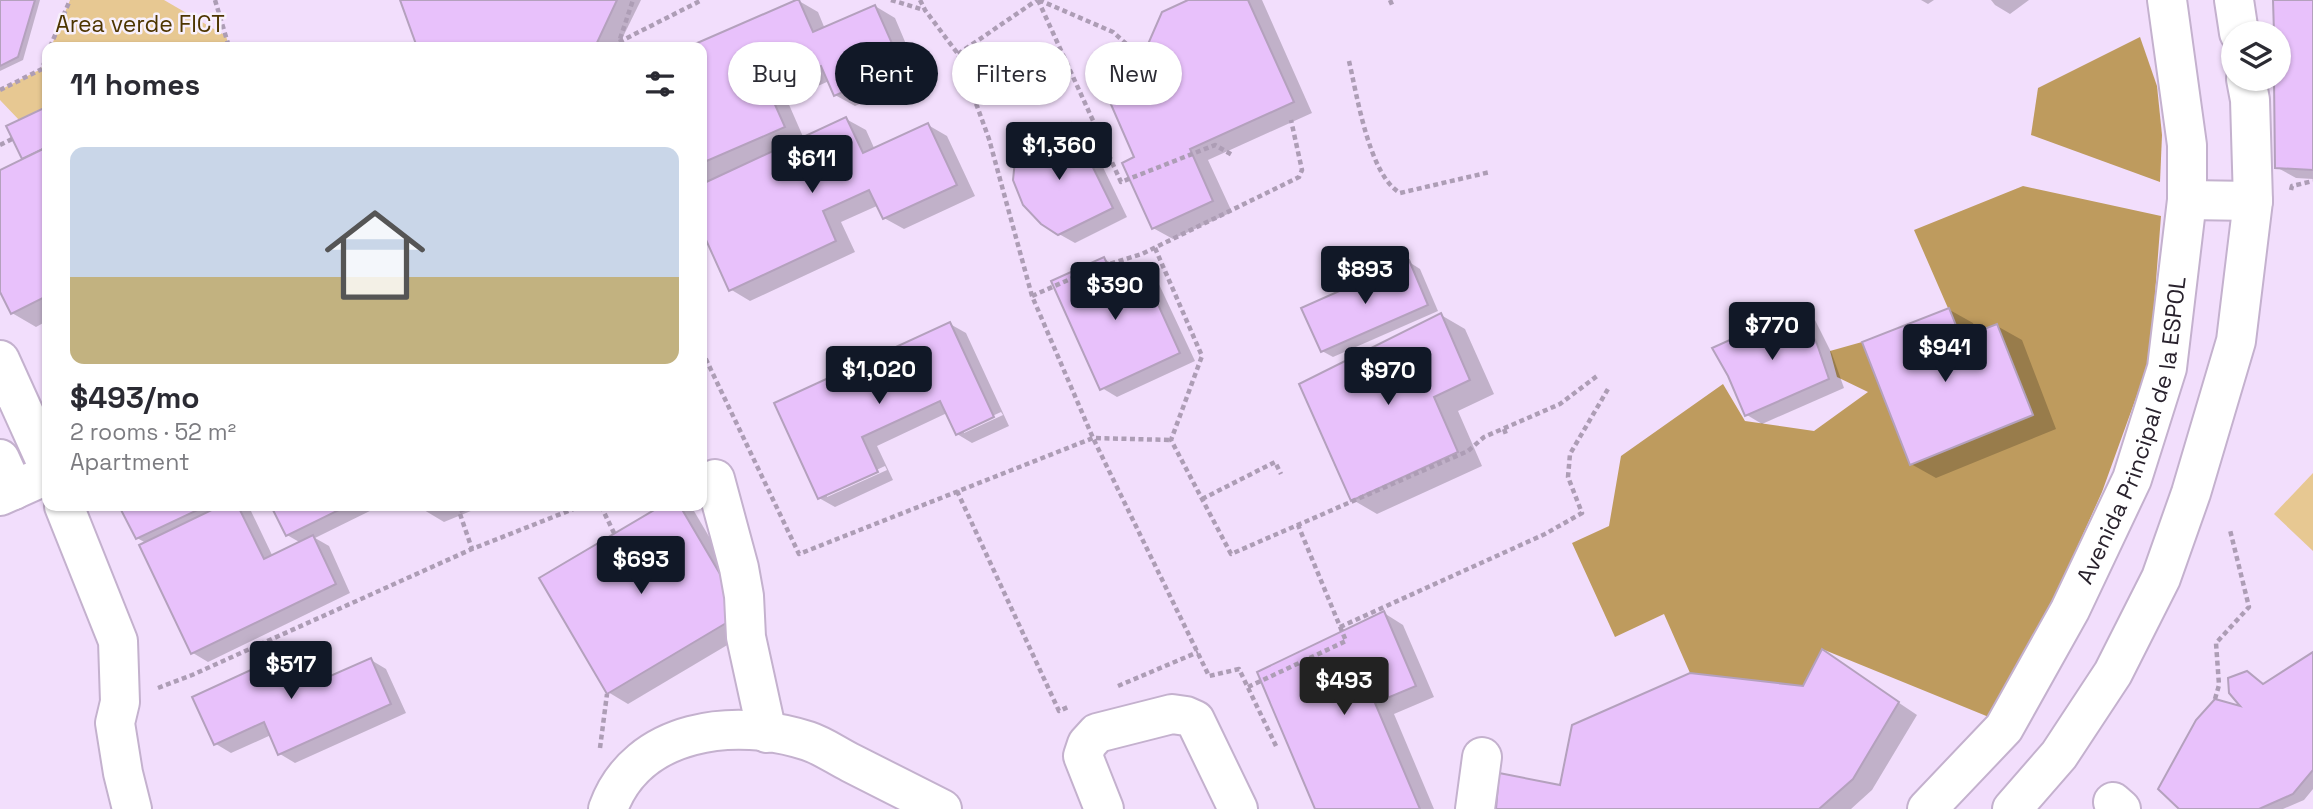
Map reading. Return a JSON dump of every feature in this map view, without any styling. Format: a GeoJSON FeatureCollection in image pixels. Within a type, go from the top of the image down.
{"type":"FeatureCollection","features":[{"type":"Feature","properties":{"kind":"street","name":"Avenida Principal de la ESPOL"},"geometry":{"type":"LineString","coordinates":[[1927,809],[2004,728],[2070,610],[2132,479],[2167,369],[2187,200],[2187,145],[2167,0]]}},
{"type":"Feature","properties":{"kind":"street"},"geometry":{"type":"LineString","coordinates":[[2234,0],[2237,21]]}},
{"type":"Feature","properties":{"kind":"street"},"geometry":{"type":"LineString","coordinates":[[2012,809],[2059,755],[2113,673],[2161,578],[2191,493],[2236,341],[2253,201],[2248,91]]}},
{"type":"Feature","properties":{"kind":"street"},"geometry":{"type":"LineString","coordinates":[[2187,200],[2253,201]]}},
{"type":"Feature","properties":{"kind":"street"},"geometry":{"type":"LineString","coordinates":[[0,360],[42,453]]}},
{"type":"Feature","properties":{"kind":"street"},"geometry":{"type":"LineString","coordinates":[[715,480],[739,568],[744,596],[746,637],[767,733]]}},
{"type":"Feature","properties":{"kind":"street"},"geometry":{"type":"LineString","coordinates":[[66,511],[118,641],[120,702],[115,723],[132,809]]}},
{"type":"Feature","properties":{"kind":"street"},"geometry":{"type":"LineString","coordinates":[[1104,809],[1083,756],[1087,744],[1097,733],[1172,714],[1195,720],[1238,809]]}},
{"type":"Feature","properties":{"kind":"street"},"geometry":{"type":"LineString","coordinates":[[608,809],[615,790],[660,747],[697,733],[729,729],[809,741],[942,809]]}},
{"type":"Feature","properties":{"kind":"street"},"geometry":{"type":"LineString","coordinates":[[1475,809],[1482,757]]}},
{"type":"Feature","properties":{"kind":"path"},"geometry":{"type":"LineString","coordinates":[[52,42],[70,0]]}},
{"type":"Feature","properties":{"kind":"path"},"geometry":{"type":"LineString","coordinates":[[215,0],[228,42]]}},
{"type":"Feature","properties":{"kind":"path"},"geometry":{"type":"LineString","coordinates":[[621,42],[633,0]]}},
{"type":"Feature","properties":{"kind":"path"},"geometry":{"type":"LineString","coordinates":[[624,42],[702,0]]}},
{"type":"Feature","properties":{"kind":"path"},"geometry":{"type":"LineString","coordinates":[[891,0],[925,10]]}},
{"type":"Feature","properties":{"kind":"path"},"geometry":{"type":"LineString","coordinates":[[920,0],[952,46]]}},
{"type":"Feature","properties":{"kind":"path"},"geometry":{"type":"LineString","coordinates":[[976,42],[1038,0]]}},
{"type":"Feature","properties":{"kind":"path"},"geometry":{"type":"LineString","coordinates":[[1038,0],[1113,32],[1124,42]]}},
{"type":"Feature","properties":{"kind":"path"},"geometry":{"type":"LineString","coordinates":[[1038,0],[1121,181],[1215,145],[1234,156]]}},
{"type":"Feature","properties":{"kind":"path"},"geometry":{"type":"LineString","coordinates":[[1390,0],[1393,7]]}},
{"type":"Feature","properties":{"kind":"path"},"geometry":{"type":"LineString","coordinates":[[1349,61],[1368,143],[1386,182],[1393,189],[1400,193],[1490,172]]}},
{"type":"Feature","properties":{"kind":"path"},"geometry":{"type":"LineString","coordinates":[[0,90],[42,67]]}},
{"type":"Feature","properties":{"kind":"path"},"geometry":{"type":"LineString","coordinates":[[977,105],[989,138],[1032,296],[1093,438],[1209,676],[1240,669],[1277,748]]}},
{"type":"Feature","properties":{"kind":"path"},"geometry":{"type":"LineString","coordinates":[[1032,296],[1093,269],[1155,248],[1299,177],[1302,170],[1291,120]]}},
{"type":"Feature","properties":{"kind":"path"},"geometry":{"type":"LineString","coordinates":[[0,145],[12,139]]}},
{"type":"Feature","properties":{"kind":"path"},"geometry":{"type":"LineString","coordinates":[[1155,248],[1202,356],[1171,440],[1231,554],[1468,451],[1484,437],[1560,404],[1597,376]]}},
{"type":"Feature","properties":{"kind":"path"},"geometry":{"type":"LineString","coordinates":[[707,361],[799,554],[1093,438],[1171,440]]}},
{"type":"Feature","properties":{"kind":"path"},"geometry":{"type":"LineString","coordinates":[[1340,627],[1545,534],[1582,513],[1568,477],[1570,454],[1608,389]]}},
{"type":"Feature","properties":{"kind":"path"},"geometry":{"type":"LineString","coordinates":[[1504,429],[1507,437]]}},
{"type":"Feature","properties":{"kind":"path"},"geometry":{"type":"LineString","coordinates":[[1202,499],[1275,462],[1282,474]]}},
{"type":"Feature","properties":{"kind":"path"},"geometry":{"type":"LineString","coordinates":[[957,491],[1059,711],[1072,706]]}},
{"type":"Feature","properties":{"kind":"path"},"geometry":{"type":"LineString","coordinates":[[459,511],[472,548]]}},
{"type":"Feature","properties":{"kind":"path"},"geometry":{"type":"LineString","coordinates":[[192,675],[472,548],[568,511]]}},
{"type":"Feature","properties":{"kind":"path"},"geometry":{"type":"LineString","coordinates":[[603,511],[614,533]]}},
{"type":"Feature","properties":{"kind":"path"},"geometry":{"type":"LineString","coordinates":[[1248,687],[1346,641],[1298,525]]}},
{"type":"Feature","properties":{"kind":"path"},"geometry":{"type":"LineString","coordinates":[[2215,699],[2219,685],[2216,643],[2249,607],[2230,530]]}},
{"type":"Feature","properties":{"kind":"path"},"geometry":{"type":"LineString","coordinates":[[1110,690],[1198,652]]}},
{"type":"Feature","properties":{"kind":"green space","name":"Area verde FICT"},"geometry":{"type":"Polygon","coordinates":[[[70,0],[164,0],[226,36],[228,42],[53,42],[70,0]]]}},
{"type":"Feature","properties":{"kind":"green space","name":"Area verde FICT"},"geometry":{"type":"Polygon","coordinates":[[[42,67],[42,109],[20,121],[0,100],[0,90],[42,67]]]}},
{"type":"Feature","properties":{"kind":"green space"},"geometry":{"type":"Polygon","coordinates":[[[2313,473],[2313,551],[2274,514],[2313,473]]]}},
{"type":"Feature","properties":{"kind":"shaded area"},"geometry":{"type":"Polygon","coordinates":[[[2140,37],[2157,86],[2162,135],[2160,182],[2031,135],[2038,88],[2140,37]]]}},
{"type":"Feature","properties":{"kind":"shaded area"},"geometry":{"type":"Polygon","coordinates":[[[2023,186],[2161,216],[2150,359],[2102,492],[2038,634],[2006,724],[1822,649],[1803,686],[1690,673],[1664,614],[1615,637],[1572,543],[1609,526],[1621,456],[1723,384],[1745,421],[1814,431],[1868,392],[1837,377],[1830,351],[1862,342],[1910,465],[2033,415],[1997,324],[1961,338],[1914,230],[2023,186]]]}},
{"type":"Feature","properties":{"kind":"building"},"geometry":{"type":"Polygon","coordinates":[[[0,0],[35,0],[18,57],[0,66],[0,0]]]}},
{"type":"Feature","properties":{"kind":"building"},"geometry":{"type":"Polygon","coordinates":[[[400,0],[617,0],[597,42],[415,42],[400,0]]]}},
{"type":"Feature","properties":{"kind":"building"},"geometry":{"type":"Polygon","coordinates":[[[799,0],[813,32],[875,5],[891,42],[835,42],[834,96],[821,66],[821,42],[728,42],[728,105],[775,105],[785,127],[707,161],[707,42],[699,42],[799,0]]]}},
{"type":"Feature","properties":{"kind":"building"},"geometry":{"type":"Polygon","coordinates":[[[1188,0],[1248,0],[1294,102],[1190,149],[1213,201],[1152,229],[1122,163],[1134,157],[1111,105],[1182,105],[1182,42],[1149,42],[1162,12],[1188,0]]]}},
{"type":"Feature","properties":{"kind":"building"},"geometry":{"type":"Polygon","coordinates":[[[2273,0],[2313,0],[2313,170],[2275,168],[2274,91],[2291,91],[2291,21],[2274,21],[2273,0]]]}},
{"type":"Feature","properties":{"kind":"building"},"geometry":{"type":"Polygon","coordinates":[[[42,109],[42,149],[22,159],[6,126],[42,109]]]}},
{"type":"Feature","properties":{"kind":"building"},"geometry":{"type":"Polygon","coordinates":[[[846,117],[863,153],[928,123],[957,185],[883,219],[869,190],[823,211],[836,241],[729,291],[707,242],[707,182],[846,117]]]}},
{"type":"Feature","properties":{"kind":"building"},"geometry":{"type":"Polygon","coordinates":[[[1071,123],[1113,208],[1058,235],[1041,224],[1023,205],[1013,180],[1016,151],[1071,123]]]}},
{"type":"Feature","properties":{"kind":"building"},"geometry":{"type":"Polygon","coordinates":[[[42,149],[42,298],[11,314],[0,292],[0,170],[42,149]]]}},
{"type":"Feature","properties":{"kind":"building"},"geometry":{"type":"Polygon","coordinates":[[[1104,257],[1115,281],[1142,269],[1180,353],[1100,390],[1051,281],[1104,257]]]}},
{"type":"Feature","properties":{"kind":"building"},"geometry":{"type":"Polygon","coordinates":[[[1409,260],[1428,305],[1321,352],[1301,308],[1409,260]]]}},
{"type":"Feature","properties":{"kind":"building"},"geometry":{"type":"Polygon","coordinates":[[[1949,308],[1961,338],[1997,324],[2033,415],[1910,465],[1862,342],[1949,308]]]}},
{"type":"Feature","properties":{"kind":"building"},"geometry":{"type":"Polygon","coordinates":[[[1799,309],[1817,344],[1829,379],[1745,416],[1728,376],[1712,348],[1799,309]]]}},
{"type":"Feature","properties":{"kind":"building"},"geometry":{"type":"Polygon","coordinates":[[[1441,313],[1470,380],[1434,397],[1458,452],[1351,501],[1299,384],[1441,313]]]}},
{"type":"Feature","properties":{"kind":"building"},"geometry":{"type":"Polygon","coordinates":[[[950,322],[994,417],[956,435],[940,401],[862,437],[878,472],[818,499],[774,403],[950,322]]]}},
{"type":"Feature","properties":{"kind":"building"},"geometry":{"type":"Polygon","coordinates":[[[122,511],[195,511],[136,539],[122,511]]]}},
{"type":"Feature","properties":{"kind":"building"},"geometry":{"type":"Polygon","coordinates":[[[210,511],[240,511],[264,559],[313,535],[336,584],[191,654],[139,545],[210,511]]]}},
{"type":"Feature","properties":{"kind":"building"},"geometry":{"type":"Polygon","coordinates":[[[274,511],[337,511],[286,536],[274,511]]]}},
{"type":"Feature","properties":{"kind":"building"},"geometry":{"type":"Polygon","coordinates":[[[653,511],[683,511],[743,613],[607,694],[539,578],[653,511]]]}},
{"type":"Feature","properties":{"kind":"building"},"geometry":{"type":"Polygon","coordinates":[[[1384,611],[1416,686],[1375,703],[1420,809],[1315,809],[1257,672],[1384,611]]]}},
{"type":"Feature","properties":{"kind":"building"},"geometry":{"type":"Polygon","coordinates":[[[303,646],[319,681],[371,658],[391,704],[278,755],[264,722],[214,745],[192,697],[303,646]]]}},
{"type":"Feature","properties":{"kind":"building"},"geometry":{"type":"Polygon","coordinates":[[[1822,649],[1899,702],[1853,779],[1819,809],[1496,809],[1499,773],[1560,785],[1572,725],[1690,673],[1803,686],[1822,649]]]}},
{"type":"Feature","properties":{"kind":"building"},"geometry":{"type":"Polygon","coordinates":[[[2313,652],[2313,770],[2293,794],[2259,809],[2179,809],[2158,789],[2196,720],[2215,699],[2240,706],[2229,693],[2228,678],[2247,671],[2263,684],[2313,652]]]}}]}
